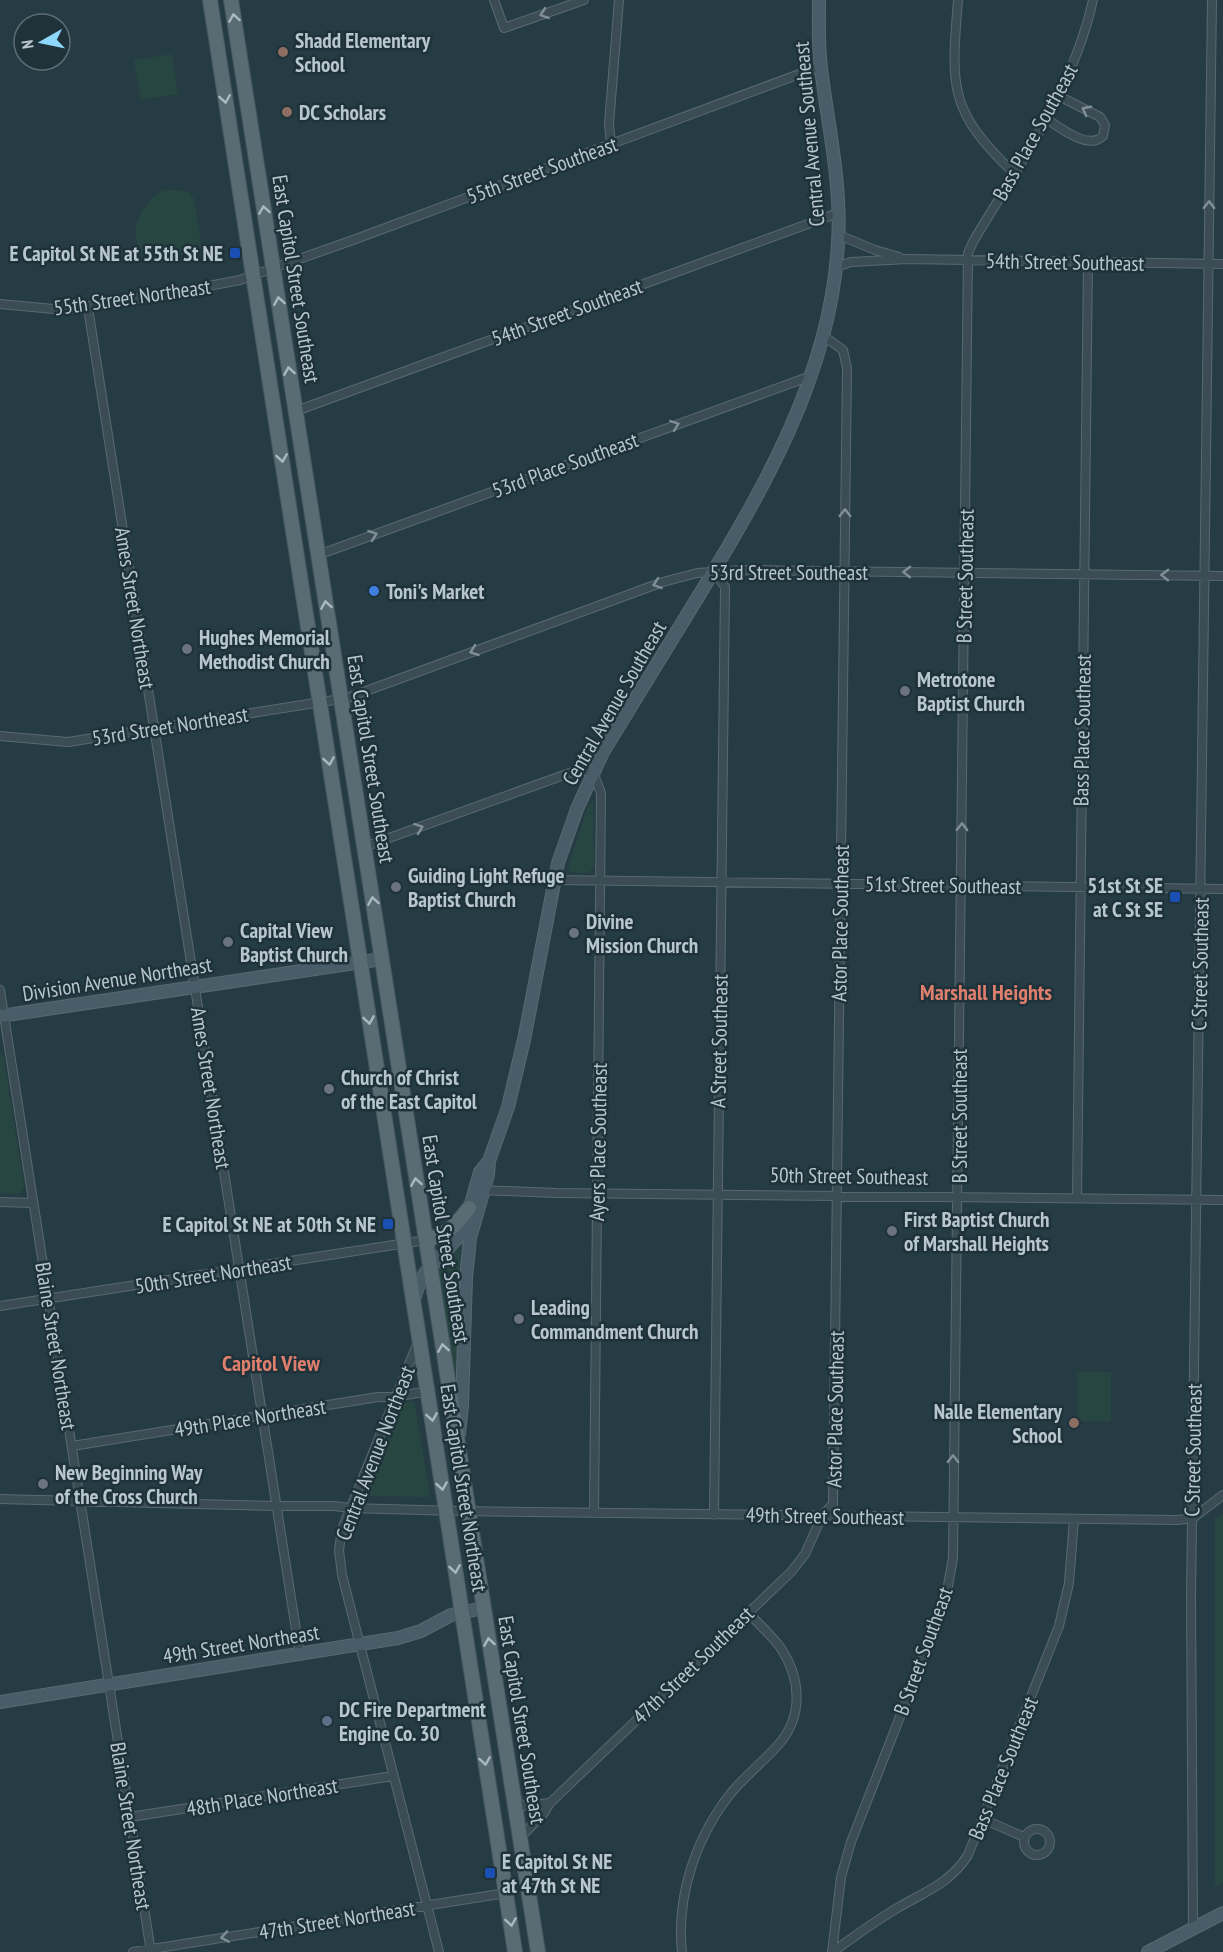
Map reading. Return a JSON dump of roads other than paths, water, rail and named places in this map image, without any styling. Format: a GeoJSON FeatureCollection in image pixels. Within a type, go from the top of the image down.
{"type":"FeatureCollection","features":[{"type":"Feature","properties":{"kind":"main road","name":"East Capitol Street Northeast"},"geometry":{"type":"LineString","coordinates":[[210,0],[263,272],[320,703],[413,1302],[428,1391],[457,1511],[462,1612],[515,1952]]}},
{"type":"Feature","properties":{"kind":"main road","name":"East Capitol Street Southeast"},"geometry":{"type":"LineString","coordinates":[[231,0],[263,272],[296,411],[458,1447],[457,1511],[483,1608],[538,1952]]}},
{"type":"Feature","properties":{"kind":"main road","name":"Central Avenue Southeast"},"geometry":{"type":"LineString","coordinates":[[458,1447],[462,1405],[467,1258],[470,1238],[479,1190],[508,1107],[524,1040],[555,880],[570,826],[603,752],[714,571],[771,472],[811,376],[822,335],[836,267],[838,213],[821,66],[819,0]]}},
{"type":"Feature","properties":{"kind":"main road","name":"Division Avenue Northeast"},"geometry":{"type":"LineString","coordinates":[[2,1016],[382,959]]}},
{"type":"Feature","properties":{"kind":"main road"},"geometry":{"type":"LineString","coordinates":[[426,1240],[441,1236],[452,1229],[469,1208],[479,1190]]}},
{"type":"Feature","properties":{"kind":"main road"},"geometry":{"type":"LineString","coordinates":[[413,1302],[420,1281],[463,1232],[469,1208]]}},
{"type":"Feature","properties":{"kind":"main road","name":"49th Street Northeast"},"geometry":{"type":"LineString","coordinates":[[0,1702],[407,1636],[462,1612],[483,1608]]}},
{"type":"Feature","properties":{"kind":"main road"},"geometry":{"type":"LineString","coordinates":[[1148,1952],[1223,1913]]}},
{"type":"Feature","properties":{"kind":"street"},"geometry":{"type":"LineString","coordinates":[[494,0],[504,28],[584,0]]}},
{"type":"Feature","properties":{"kind":"street"},"geometry":{"type":"LineString","coordinates":[[612,144],[609,124],[619,0]]}},
{"type":"Feature","properties":{"kind":"street"},"geometry":{"type":"LineString","coordinates":[[958,0],[954,74],[961,105],[979,138],[1014,173]]}},
{"type":"Feature","properties":{"kind":"street","name":"Bass Place Southeast"},"geometry":{"type":"LineString","coordinates":[[968,260],[968,253],[973,242],[1059,96],[1074,63],[1093,0]]}},
{"type":"Feature","properties":{"kind":"street","name":"C Street Southeast"},"geometry":{"type":"LineString","coordinates":[[1193,1929],[1191,1597],[1212,0]]}},
{"type":"Feature","properties":{"kind":"street","name":"55th Street Southeast"},"geometry":{"type":"LineString","coordinates":[[263,272],[821,66]]}},
{"type":"Feature","properties":{"kind":"street"},"geometry":{"type":"LineString","coordinates":[[1046,119],[1083,140],[1094,141],[1103,136],[1105,125],[1100,117],[1059,96]]}},
{"type":"Feature","properties":{"kind":"street","name":"54th Street Southeast"},"geometry":{"type":"LineString","coordinates":[[296,411],[838,213]]}},
{"type":"Feature","properties":{"kind":"street","name":"54th Street Southeast"},"geometry":{"type":"LineString","coordinates":[[838,235],[875,250],[908,259]]}},
{"type":"Feature","properties":{"kind":"street","name":"54th Street Southeast"},"geometry":{"type":"LineString","coordinates":[[836,267],[851,262],[908,259],[1223,264]]}},
{"type":"Feature","properties":{"kind":"street","name":"B Street Southeast"},"geometry":{"type":"LineString","coordinates":[[832,1952],[841,1877],[851,1842],[945,1598],[952,1558],[968,260]]}},
{"type":"Feature","properties":{"kind":"street","name":"Bass Place Southeast"},"geometry":{"type":"LineString","coordinates":[[1077,1198],[1088,262]]}},
{"type":"Feature","properties":{"kind":"street","name":"55th Street Northeast"},"geometry":{"type":"LineString","coordinates":[[0,304],[44,310],[88,308],[178,292],[263,272]]}},
{"type":"Feature","properties":{"kind":"street","name":"Ames Street Northeast"},"geometry":{"type":"LineString","coordinates":[[88,308],[300,1655]]}},
{"type":"Feature","properties":{"kind":"street","name":"Astor Place Southeast"},"geometry":{"type":"LineString","coordinates":[[822,335],[843,350],[847,364],[834,1500],[832,1507],[822,1516]]}},
{"type":"Feature","properties":{"kind":"street","name":"53rd Place Southeast"},"geometry":{"type":"LineString","coordinates":[[318,555],[811,376]]}},
{"type":"Feature","properties":{"kind":"street","name":"A Street Southeast"},"geometry":{"type":"LineString","coordinates":[[714,571],[725,587],[714,1515]]}},
{"type":"Feature","properties":{"kind":"street","name":"53rd Street Southeast"},"geometry":{"type":"LineString","coordinates":[[340,699],[365,692],[663,582],[697,573],[845,571],[1223,576]]}},
{"type":"Feature","properties":{"kind":"street","name":"53rd Street Northeast"},"geometry":{"type":"LineString","coordinates":[[0,736],[65,742],[340,699]]}},
{"type":"Feature","properties":{"kind":"street"},"geometry":{"type":"LineString","coordinates":[[364,847],[578,770],[593,772]]}},
{"type":"Feature","properties":{"kind":"street","name":"Ayers Place Southeast"},"geometry":{"type":"LineString","coordinates":[[593,772],[602,799],[594,1513]]}},
{"type":"Feature","properties":{"kind":"street","name":"51st Street Southeast"},"geometry":{"type":"LineString","coordinates":[[555,880],[1223,889]]}},
{"type":"Feature","properties":{"kind":"street","name":"Blaine Street Northeast"},"geometry":{"type":"LineString","coordinates":[[0,990],[2,1016],[49,1299],[151,1951]]}},
{"type":"Feature","properties":{"kind":"street"},"geometry":{"type":"LineString","coordinates":[[0,1045],[7,1036]]}},
{"type":"Feature","properties":{"kind":"street","name":"50th Street Southeast"},"geometry":{"type":"LineString","coordinates":[[479,1190],[1223,1200]]}},
{"type":"Feature","properties":{"kind":"street"},"geometry":{"type":"LineString","coordinates":[[0,1202],[33,1203]]}},
{"type":"Feature","properties":{"kind":"street","name":"50th Street Northeast"},"geometry":{"type":"LineString","coordinates":[[0,1306],[426,1240]]}},
{"type":"Feature","properties":{"kind":"street","name":"Central Avenue Northeast"},"geometry":{"type":"LineString","coordinates":[[419,1338],[342,1529],[339,1561],[440,1952]]}},
{"type":"Feature","properties":{"kind":"street","name":"49th Place Northeast"},"geometry":{"type":"LineString","coordinates":[[72,1446],[428,1391]]}},
{"type":"Feature","properties":{"kind":"street"},"geometry":{"type":"LineString","coordinates":[[1192,1518],[1223,1495]]}},
{"type":"Feature","properties":{"kind":"street","name":"49th Street Southeast"},"geometry":{"type":"LineString","coordinates":[[0,1499],[457,1511],[1177,1520],[1192,1518]]}},
{"type":"Feature","properties":{"kind":"street","name":"47th Street Southeast"},"geometry":{"type":"LineString","coordinates":[[519,1838],[544,1813],[550,1803],[798,1564],[822,1516]]}},
{"type":"Feature","properties":{"kind":"street","name":"Bass Place Southeast"},"geometry":{"type":"LineString","coordinates":[[832,1952],[869,1926],[951,1876],[968,1855],[1060,1620],[1069,1583],[1074,1519]]}},
{"type":"Feature","properties":{"kind":"street"},"geometry":{"type":"LineString","coordinates":[[682,1952],[682,1920],[686,1886],[693,1860],[707,1829],[730,1794],[783,1738],[792,1723],[797,1705],[796,1688],[788,1661],[775,1641],[748,1612]]}},
{"type":"Feature","properties":{"kind":"street","name":"48th Place Northeast"},"geometry":{"type":"LineString","coordinates":[[130,1817],[393,1776]]}},
{"type":"Feature","properties":{"kind":"street"},"geometry":{"type":"LineString","coordinates":[[513,1795],[522,1806],[550,1803]]}},
{"type":"Feature","properties":{"kind":"street"},"geometry":{"type":"LineString","coordinates":[[983,1819],[1024,1837]]}},
{"type":"Feature","properties":{"kind":"street","name":"47th Street Northeast"},"geometry":{"type":"LineString","coordinates":[[133,1952],[151,1951],[506,1893]]}},
{"type":"Feature","properties":{"kind":"place","name":"Shadd Elementary School"},"geometry":{"type":"Point","coordinates":[283,52]}},
{"type":"Feature","properties":{"kind":"place","name":"DC Scholars"},"geometry":{"type":"Point","coordinates":[287,112]}},
{"type":"Feature","properties":{"kind":"place","name":"E Capitol St NE at 55th St NE"},"geometry":{"type":"Point","coordinates":[235,253]}},
{"type":"Feature","properties":{"kind":"place","name":"Toni's Market"},"geometry":{"type":"Point","coordinates":[374,591]}},
{"type":"Feature","properties":{"kind":"place","name":"Hughes Memorial Methodist Church"},"geometry":{"type":"Point","coordinates":[187,649]}},
{"type":"Feature","properties":{"kind":"place","name":"Metrotone Baptist Church"},"geometry":{"type":"Point","coordinates":[905,691]}},
{"type":"Feature","properties":{"kind":"place","name":"Guiding Light Refuge Baptist Church"},"geometry":{"type":"Point","coordinates":[396,887]}},
{"type":"Feature","properties":{"kind":"place","name":"51st St SE at C St SE"},"geometry":{"type":"Point","coordinates":[1175,897]}},
{"type":"Feature","properties":{"kind":"place","name":"Divine Mission Church"},"geometry":{"type":"Point","coordinates":[574,933]}},
{"type":"Feature","properties":{"kind":"place","name":"Capital View Baptist Church"},"geometry":{"type":"Point","coordinates":[228,942]}},
{"type":"Feature","properties":{"kind":"place","name":"Church of Christ of the East Capitol"},"geometry":{"type":"Point","coordinates":[329,1089]}},
{"type":"Feature","properties":{"kind":"place","name":"E Capitol St NE at 50th St NE"},"geometry":{"type":"Point","coordinates":[388,1224]}},
{"type":"Feature","properties":{"kind":"place","name":"First Baptist Church of Marshall Heights"},"geometry":{"type":"Point","coordinates":[892,1231]}},
{"type":"Feature","properties":{"kind":"place","name":"Leading Commandment Church"},"geometry":{"type":"Point","coordinates":[519,1319]}},
{"type":"Feature","properties":{"kind":"place","name":"Nalle Elementary School"},"geometry":{"type":"Point","coordinates":[1074,1423]}},
{"type":"Feature","properties":{"kind":"place","name":"New Beginning Way of the Cross Church"},"geometry":{"type":"Point","coordinates":[43,1484]}},
{"type":"Feature","properties":{"kind":"place","name":"DC Fire Department Engine Co. 30"},"geometry":{"type":"Point","coordinates":[327,1721]}},
{"type":"Feature","properties":{"kind":"place","name":"E Capitol St NE at 47th St NE"},"geometry":{"type":"Point","coordinates":[490,1873]}},
{"type":"Feature","properties":{"kind":"district","name":"Marshall Heights"},"geometry":{"type":"Point","coordinates":[986,992]}},
{"type":"Feature","properties":{"kind":"district","name":"Capitol View"},"geometry":{"type":"Point","coordinates":[271,1363]}}]}
